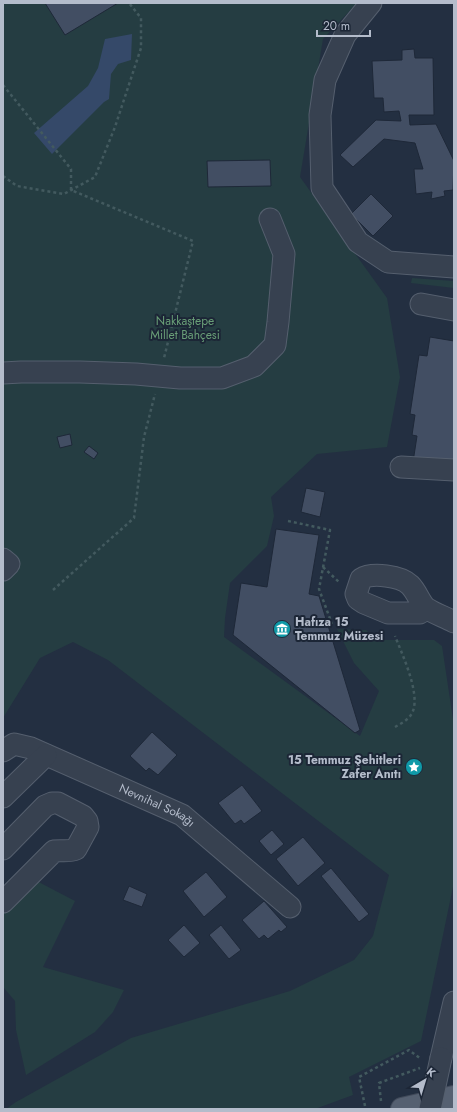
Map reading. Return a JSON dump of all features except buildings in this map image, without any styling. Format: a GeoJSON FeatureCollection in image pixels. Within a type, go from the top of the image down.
{"type":"FeatureCollection","features":[{"type":"Feature","properties":{"kind":"main road"},"geometry":{"type":"LineString","coordinates":[[402,1109],[454,1098]]}},
{"type":"Feature","properties":{"kind":"street"},"geometry":{"type":"LineString","coordinates":[[371,3],[345,35],[325,80],[320,114],[322,188],[358,242],[388,262],[454,267]]}},
{"type":"Feature","properties":{"kind":"street"},"geometry":{"type":"LineString","coordinates":[[3,373],[80,372],[136,374],[180,378],[222,378],[254,366],[275,345],[278,322],[284,254],[270,219]]}},
{"type":"Feature","properties":{"kind":"street"},"geometry":{"type":"LineString","coordinates":[[420,304],[454,310]]}},
{"type":"Feature","properties":{"kind":"street"},"geometry":{"type":"LineString","coordinates":[[402,467],[454,470]]}},
{"type":"Feature","properties":{"kind":"street"},"geometry":{"type":"LineString","coordinates":[[3,559],[9,564],[3,570]]}},
{"type":"Feature","properties":{"kind":"street"},"geometry":{"type":"LineString","coordinates":[[425,607],[454,622]]}},
{"type":"Feature","properties":{"kind":"street","name":"Nevnihal Sokağı"},"geometry":{"type":"LineString","coordinates":[[3,751],[14,744],[31,748],[182,815],[290,907]]}},
{"type":"Feature","properties":{"kind":"street"},"geometry":{"type":"LineString","coordinates":[[3,797],[46,755]]}},
{"type":"Feature","properties":{"kind":"street"},"geometry":{"type":"LineString","coordinates":[[3,849],[45,806],[52,803],[58,803],[83,816],[87,821],[88,827],[76,849],[70,852],[62,850],[54,851],[3,902]]}},
{"type":"Feature","properties":{"kind":"street"},"geometry":{"type":"LineString","coordinates":[[430,1109],[454,1002]]}},
{"type":"Feature","properties":{"kind":"street"},"geometry":{"type":"LineString","coordinates":[[452,1109],[454,1098]]}},
{"type":"Feature","properties":{"kind":"path"},"geometry":{"type":"LineString","coordinates":[[3,176],[17,186],[64,194],[95,177],[115,126],[142,48],[141,18],[129,3]]}},
{"type":"Feature","properties":{"kind":"path"},"geometry":{"type":"LineString","coordinates":[[3,85],[71,169],[71,190]]}},
{"type":"Feature","properties":{"kind":"path"},"geometry":{"type":"LineString","coordinates":[[288,521],[330,530],[319,589],[332,624]]}},
{"type":"Feature","properties":{"kind":"path"},"geometry":{"type":"LineString","coordinates":[[395,636],[414,687],[416,700],[413,712],[405,721],[395,727]]}},
{"type":"Feature","properties":{"kind":"path"},"geometry":{"type":"LineString","coordinates":[[365,1106],[359,1077],[409,1050],[421,1059],[421,1068],[379,1083],[381,1102]]}},
{"type":"Feature","properties":{"kind":"green space","name":"Nakkaştepe Millet Bahçesi"},"geometry":{"type":"Polygon","coordinates":[[[3,3],[357,3],[323,39],[300,177],[387,298],[400,377],[387,447],[317,454],[271,497],[274,516],[267,546],[230,583],[224,637],[360,736],[379,691],[354,663],[337,629],[366,630],[378,640],[434,640],[442,646],[454,726],[454,882],[421,1041],[349,1077],[353,1095],[315,1109],[6,1109],[131,1038],[290,991],[354,960],[373,936],[389,875],[108,660],[73,642],[40,658],[3,718],[3,3]]]}},
{"type":"Feature","properties":{"kind":"green space"},"geometry":{"type":"Polygon","coordinates":[[[412,278],[454,281],[454,288],[411,283],[412,278]]]}},
{"type":"Feature","properties":{"kind":"green space"},"geometry":{"type":"Polygon","coordinates":[[[31,878],[75,901],[43,967],[124,990],[113,1012],[95,1032],[26,1075],[16,1030],[15,1001],[4,988],[3,982],[3,910],[31,878]]]}},
{"type":"Feature","properties":{"kind":"water"},"geometry":{"type":"Polygon","coordinates":[[[132,34],[131,60],[118,64],[111,74],[109,99],[104,102],[52,154],[34,133],[88,86],[98,68],[105,39],[132,34]]]}},
{"type":"Feature","properties":{"kind":"place","name":"Hafıza 15 Temmuz Müzesi"},"geometry":{"type":"Point","coordinates":[282,629]}},
{"type":"Feature","properties":{"kind":"place","name":"15 Temmuz Şehitleri Zafer Anıtı"},"geometry":{"type":"Point","coordinates":[414,767]}}]}
